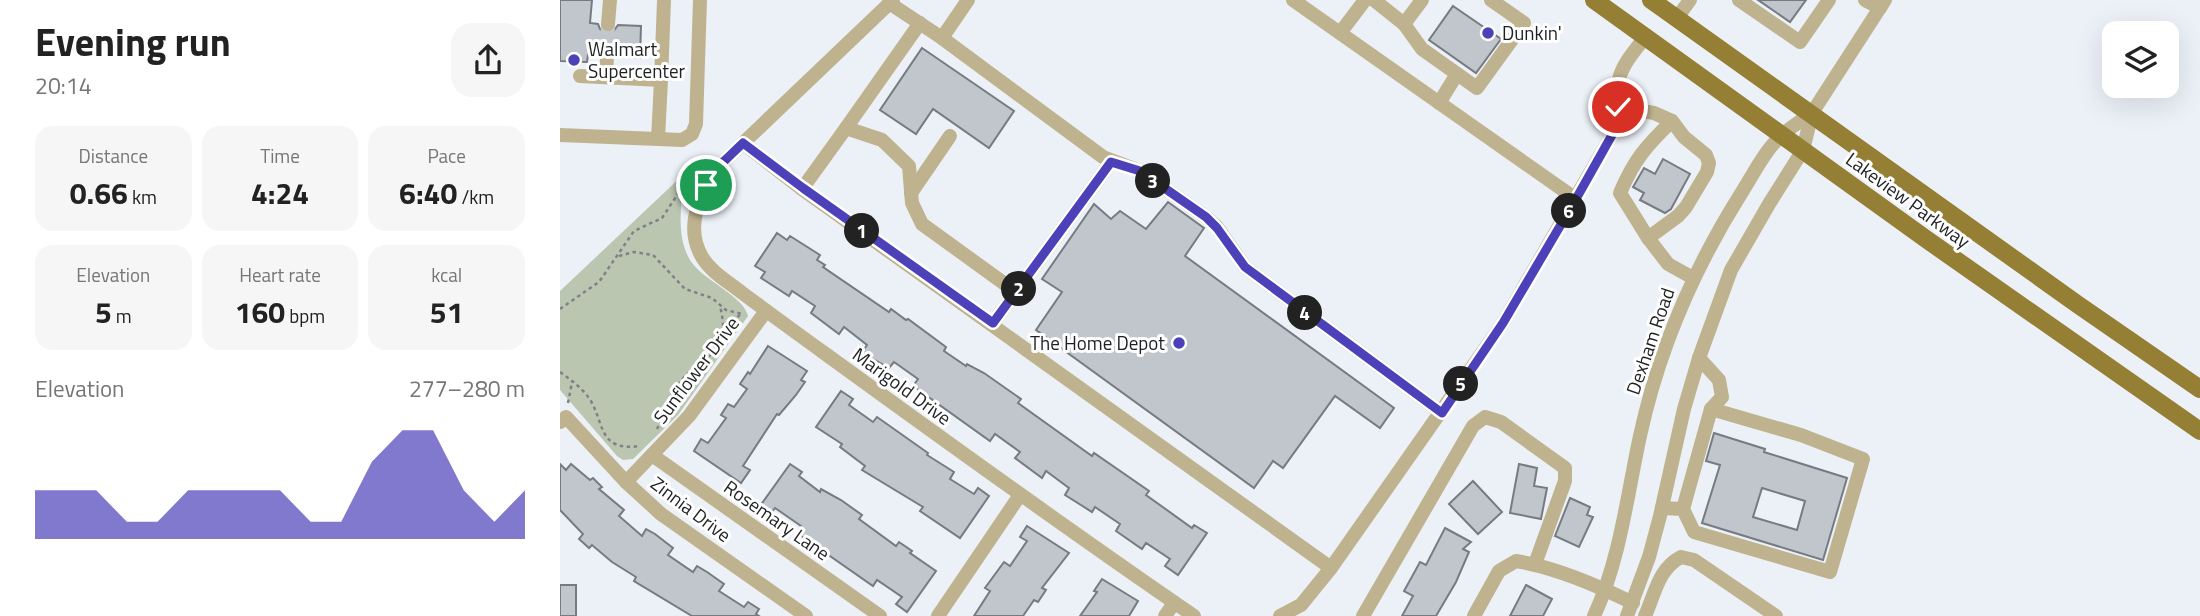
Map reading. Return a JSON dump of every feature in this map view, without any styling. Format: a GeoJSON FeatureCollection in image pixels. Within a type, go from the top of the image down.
{"type":"FeatureCollection","features":[{"type":"Feature","properties":{"kind":"main road","name":"Lakeview Parkway"},"geometry":{"type":"LineString","coordinates":[[1594,0],[2200,430]]}},
{"type":"Feature","properties":{"kind":"main road","name":"Lakeview Parkway"},"geometry":{"type":"LineString","coordinates":[[1651,0],[2200,389]]}},
{"type":"Feature","properties":{"kind":"street"},"geometry":{"type":"LineString","coordinates":[[608,24],[610,0]]}},
{"type":"Feature","properties":{"kind":"street"},"geometry":{"type":"LineString","coordinates":[[659,139],[664,0]]}},
{"type":"Feature","properties":{"kind":"street"},"geometry":{"type":"LineString","coordinates":[[560,135],[682,140],[692,134],[696,124],[700,0]]}},
{"type":"Feature","properties":{"kind":"street"},"geometry":{"type":"LineString","coordinates":[[942,38],[968,0]]}},
{"type":"Feature","properties":{"kind":"street"},"geometry":{"type":"LineString","coordinates":[[1293,0],[1576,199]]}},
{"type":"Feature","properties":{"kind":"street"},"geometry":{"type":"LineString","coordinates":[[1340,33],[1365,0]]}},
{"type":"Feature","properties":{"kind":"street"},"geometry":{"type":"LineString","coordinates":[[1374,0],[1404,24],[1422,49],[1477,88],[1524,23],[1491,0]]}},
{"type":"Feature","properties":{"kind":"street"},"geometry":{"type":"LineString","coordinates":[[1404,24],[1422,0]]}},
{"type":"Feature","properties":{"kind":"street"},"geometry":{"type":"LineString","coordinates":[[1676,18],[1690,0]]}},
{"type":"Feature","properties":{"kind":"street"},"geometry":{"type":"LineString","coordinates":[[1739,0],[1800,42],[1829,0]]}},
{"type":"Feature","properties":{"kind":"street"},"geometry":{"type":"LineString","coordinates":[[1865,0],[1882,4]]}},
{"type":"Feature","properties":{"kind":"street"},"geometry":{"type":"LineString","coordinates":[[891,2],[1111,162],[1140,171],[1206,217],[1245,267],[1442,413]]}},
{"type":"Feature","properties":{"kind":"street","name":"Marigold Drive"},"geometry":{"type":"LineString","coordinates":[[891,2],[717,168],[706,185],[696,210],[693,232],[701,254],[711,269],[766,311],[1020,495],[1194,616]]}},
{"type":"Feature","properties":{"kind":"street","name":"Dexham Road"},"geometry":{"type":"LineString","coordinates":[[1630,609],[1662,508],[1684,408],[1731,271],[1803,150],[1812,113],[1882,4]]}},
{"type":"Feature","properties":{"kind":"street"},"geometry":{"type":"LineString","coordinates":[[803,188],[920,23]]}},
{"type":"Feature","properties":{"kind":"street"},"geometry":{"type":"LineString","coordinates":[[1280,616],[1301,605],[1331,568],[1503,323],[1612,135],[1620,78],[1628,61],[1646,36]]}},
{"type":"Feature","properties":{"kind":"street"},"geometry":{"type":"LineString","coordinates":[[606,77],[607,57]]}},
{"type":"Feature","properties":{"kind":"street"},"geometry":{"type":"LineString","coordinates":[[1439,103],[1457,74]]}},
{"type":"Feature","properties":{"kind":"street"},"geometry":{"type":"LineString","coordinates":[[580,76],[661,80]]}},
{"type":"Feature","properties":{"kind":"street"},"geometry":{"type":"LineString","coordinates":[[1618,107],[1654,113],[1672,121],[1684,137],[1706,155],[1709,163],[1707,172],[1678,216],[1648,238]]}},
{"type":"Feature","properties":{"kind":"street","name":"Dexham Road"},"geometry":{"type":"LineString","coordinates":[[1594,616],[1606,590],[1640,434],[1655,376],[1675,317],[1693,278],[1766,153],[1782,135],[1812,113]]}},
{"type":"Feature","properties":{"kind":"street"},"geometry":{"type":"LineString","coordinates":[[1672,121],[1643,150],[1630,169],[1619,194],[1668,264],[1693,278]]}},
{"type":"Feature","properties":{"kind":"street"},"geometry":{"type":"LineString","coordinates":[[846,128],[882,140],[909,166],[912,203],[922,225],[1016,292]]}},
{"type":"Feature","properties":{"kind":"street"},"geometry":{"type":"LineString","coordinates":[[911,193],[950,136]]}},
{"type":"Feature","properties":{"kind":"street"},"geometry":{"type":"LineString","coordinates":[[743,143],[1331,568]]}},
{"type":"Feature","properties":{"kind":"street"},"geometry":{"type":"LineString","coordinates":[[993,323],[1111,162]]}},
{"type":"Feature","properties":{"kind":"street","name":"Sunflower Drive"},"geometry":{"type":"LineString","coordinates":[[626,482],[648,449],[689,416],[766,311]]}},
{"type":"Feature","properties":{"kind":"street"},"geometry":{"type":"LineString","coordinates":[[1699,358],[1719,380],[1722,397],[1711,409],[1683,509],[1693,532],[1830,572],[1863,459],[1801,435],[1711,409]]}},
{"type":"Feature","properties":{"kind":"street","name":"Zinnia Drive"},"geometry":{"type":"LineString","coordinates":[[565,414],[626,482],[661,514],[806,616]]}},
{"type":"Feature","properties":{"kind":"street"},"geometry":{"type":"LineString","coordinates":[[1363,616],[1473,426],[1485,416],[1501,422],[1565,468],[1565,481],[1535,564]]}},
{"type":"Feature","properties":{"kind":"street","name":"Rosemary Lane"},"geometry":{"type":"LineString","coordinates":[[648,449],[880,616]]}},
{"type":"Feature","properties":{"kind":"street"},"geometry":{"type":"LineString","coordinates":[[938,616],[1020,495]]}},
{"type":"Feature","properties":{"kind":"street"},"geometry":{"type":"LineString","coordinates":[[1662,508],[1683,509]]}},
{"type":"Feature","properties":{"kind":"street"},"geometry":{"type":"LineString","coordinates":[[1645,616],[1663,570],[1681,556],[1693,560],[1776,616]]}},
{"type":"Feature","properties":{"kind":"street"},"geometry":{"type":"LineString","coordinates":[[1474,616],[1499,571],[1516,561],[1535,564],[1606,590],[1630,609]]}},
{"type":"Feature","properties":{"kind":"street"},"geometry":{"type":"LineString","coordinates":[[1165,616],[1174,603]]}},
{"type":"Feature","properties":{"kind":"path"},"geometry":{"type":"LineString","coordinates":[[560,309],[596,285],[634,231],[653,223],[667,212],[685,183]]}},
{"type":"Feature","properties":{"kind":"path"},"geometry":{"type":"LineString","coordinates":[[618,256],[634,252],[653,255],[685,289],[712,298],[726,310],[744,313],[734,317],[724,327]]}},
{"type":"Feature","properties":{"kind":"path"},"geometry":{"type":"LineString","coordinates":[[656,430],[678,385],[720,344],[724,327],[720,306]]}},
{"type":"Feature","properties":{"kind":"path"},"geometry":{"type":"LineString","coordinates":[[560,372],[590,400],[605,435],[614,443],[648,449]]}},
{"type":"Feature","properties":{"kind":"path"},"geometry":{"type":"LineString","coordinates":[[565,414],[571,380]]}},
{"type":"Feature","properties":{"kind":"path"},"geometry":{"type":"LineString","coordinates":[[628,446],[629,452]]}},
{"type":"Feature","properties":{"kind":"green space"},"geometry":{"type":"Polygon","coordinates":[[[684,174],[681,229],[685,250],[696,267],[739,302],[748,316],[678,415],[633,459],[623,460],[560,390],[560,291],[684,174]]]}},
{"type":"Feature","properties":{"kind":"building","name":"Walmart Supercenter"},"geometry":{"type":"Polygon","coordinates":[[[560,0],[592,0],[590,23],[598,24],[600,29],[607,33],[613,32],[618,25],[641,26],[640,58],[617,57],[613,49],[607,47],[599,51],[597,56],[588,55],[587,62],[560,61],[560,0]]]}},
{"type":"Feature","properties":{"kind":"building"},"geometry":{"type":"Polygon","coordinates":[[[1758,0],[1806,0],[1790,22],[1758,0]]]}},
{"type":"Feature","properties":{"kind":"building"},"geometry":{"type":"Polygon","coordinates":[[[1453,6],[1501,39],[1476,73],[1429,40],[1453,6]]]}},
{"type":"Feature","properties":{"kind":"building"},"geometry":{"type":"Polygon","coordinates":[[[922,48],[1014,111],[989,148],[933,109],[916,134],[880,110],[922,48]]]}},
{"type":"Feature","properties":{"kind":"building"},"geometry":{"type":"Polygon","coordinates":[[[1663,159],[1690,174],[1671,209],[1665,213],[1640,200],[1644,193],[1633,187],[1644,168],[1655,174],[1663,159]]]}},
{"type":"Feature","properties":{"kind":"building","name":"The Home Depot"},"geometry":{"type":"Polygon","coordinates":[[[1168,202],[1204,228],[1185,256],[1394,408],[1380,428],[1335,396],[1283,468],[1273,461],[1254,488],[1036,330],[1062,292],[1042,279],[1094,204],[1111,219],[1120,211],[1146,229],[1168,202]]]}},
{"type":"Feature","properties":{"kind":"building"},"geometry":{"type":"Polygon","coordinates":[[[777,233],[787,240],[790,236],[820,255],[817,260],[825,265],[823,267],[889,312],[891,309],[908,319],[946,347],[944,351],[966,366],[967,364],[984,373],[1021,399],[1018,403],[1092,456],[1094,453],[1149,491],[1146,495],[1192,528],[1194,525],[1207,533],[1178,575],[1165,566],[1170,559],[1146,543],[1142,549],[1116,531],[1120,524],[1095,507],[1092,512],[1065,495],[1069,488],[1046,471],[1042,478],[1015,458],[1020,452],[995,434],[990,441],[913,386],[918,379],[894,362],[889,368],[873,359],[863,351],[867,345],[844,327],[839,334],[811,313],[815,306],[792,291],[789,296],[761,278],[765,272],[755,266],[777,233]]]}},
{"type":"Feature","properties":{"kind":"building"},"geometry":{"type":"Polygon","coordinates":[[[768,346],[807,371],[801,380],[805,382],[779,415],[777,414],[743,466],[750,470],[741,483],[694,451],[701,439],[708,443],[726,418],[721,415],[728,404],[734,407],[747,389],[740,384],[748,372],[750,374],[768,346]]]}},
{"type":"Feature","properties":{"kind":"building"},"geometry":{"type":"Polygon","coordinates":[[[841,391],[853,399],[849,405],[873,422],[877,417],[954,472],[950,479],[974,494],[978,488],[989,496],[960,538],[920,511],[923,507],[862,470],[865,466],[840,447],[842,444],[816,427],[841,391]]]}},
{"type":"Feature","properties":{"kind":"building"},"geometry":{"type":"Polygon","coordinates":[[[1714,433],[1847,478],[1823,560],[1702,523],[1720,465],[1706,461],[1714,433]],[[1762,488],[1753,517],[1797,530],[1805,501],[1762,488]]]}},
{"type":"Feature","properties":{"kind":"building"},"geometry":{"type":"Polygon","coordinates":[[[560,464],[566,470],[571,464],[590,480],[593,478],[602,487],[599,489],[624,510],[619,516],[642,536],[646,529],[655,534],[673,548],[668,555],[693,572],[697,566],[707,572],[724,584],[719,591],[744,607],[748,602],[759,609],[756,614],[759,616],[692,616],[634,581],[636,577],[592,545],[589,548],[579,539],[583,534],[560,510],[560,464]]]}},
{"type":"Feature","properties":{"kind":"building"},"geometry":{"type":"Polygon","coordinates":[[[790,464],[802,472],[799,476],[820,492],[821,489],[841,500],[862,515],[859,519],[896,546],[899,542],[936,571],[907,612],[896,604],[902,597],[877,580],[873,586],[797,533],[801,526],[775,508],[771,513],[760,506],[790,464]]]}},
{"type":"Feature","properties":{"kind":"building"},"geometry":{"type":"Polygon","coordinates":[[[1519,464],[1537,468],[1534,486],[1547,488],[1541,519],[1510,513],[1519,464]]]}},
{"type":"Feature","properties":{"kind":"building"},"geometry":{"type":"Polygon","coordinates":[[[1473,481],[1502,512],[1478,534],[1449,504],[1473,481]]]}},
{"type":"Feature","properties":{"kind":"building"},"geometry":{"type":"Polygon","coordinates":[[[1570,498],[1590,507],[1587,515],[1593,517],[1579,547],[1555,536],[1570,498]]]}},
{"type":"Feature","properties":{"kind":"building"},"geometry":{"type":"Polygon","coordinates":[[[1027,526],[1069,553],[1042,588],[1046,590],[1038,602],[1034,600],[1023,616],[974,616],[990,591],[985,588],[1004,562],[1010,566],[1027,541],[1020,537],[1027,526]]]}},
{"type":"Feature","properties":{"kind":"building"},"geometry":{"type":"Polygon","coordinates":[[[1445,528],[1471,542],[1463,549],[1469,552],[1456,582],[1436,616],[1402,616],[1413,596],[1404,591],[1420,562],[1426,565],[1445,528]]]}},
{"type":"Feature","properties":{"kind":"building"},"geometry":{"type":"Polygon","coordinates":[[[1102,579],[1138,601],[1129,616],[1080,616],[1097,592],[1094,591],[1102,579]]]}},
{"type":"Feature","properties":{"kind":"building"},"geometry":{"type":"Polygon","coordinates":[[[560,585],[576,585],[576,616],[560,616],[560,585]]]}},
{"type":"Feature","properties":{"kind":"building"},"geometry":{"type":"Polygon","coordinates":[[[1526,585],[1552,599],[1543,616],[1510,616],[1526,585]]]}},
{"type":"Feature","properties":{"kind":"tunnel"},"geometry":{"type":"LineString","coordinates":[[607,57],[608,24]]}},
{"type":"Feature","properties":{"kind":"place","name":"Dunkin'"},"geometry":{"type":"Point","coordinates":[1488,33]}},
{"type":"Feature","properties":{"kind":"place","name":"Walmart Supercenter"},"geometry":{"type":"Point","coordinates":[574,60]}},
{"type":"Feature","properties":{"kind":"place","name":"The Home Depot"},"geometry":{"type":"Point","coordinates":[1179,343]}},
{"type":"Feature","properties":{"kind":"route"},"geometry":{"type":"LineString","coordinates":[[706,185],[717,168],[743,143],[993,323],[1111,162],[1140,171],[1206,217],[1245,267],[1263,282],[1442,413],[1503,323],[1576,199],[1612,135],[1618,107]]}}]}
